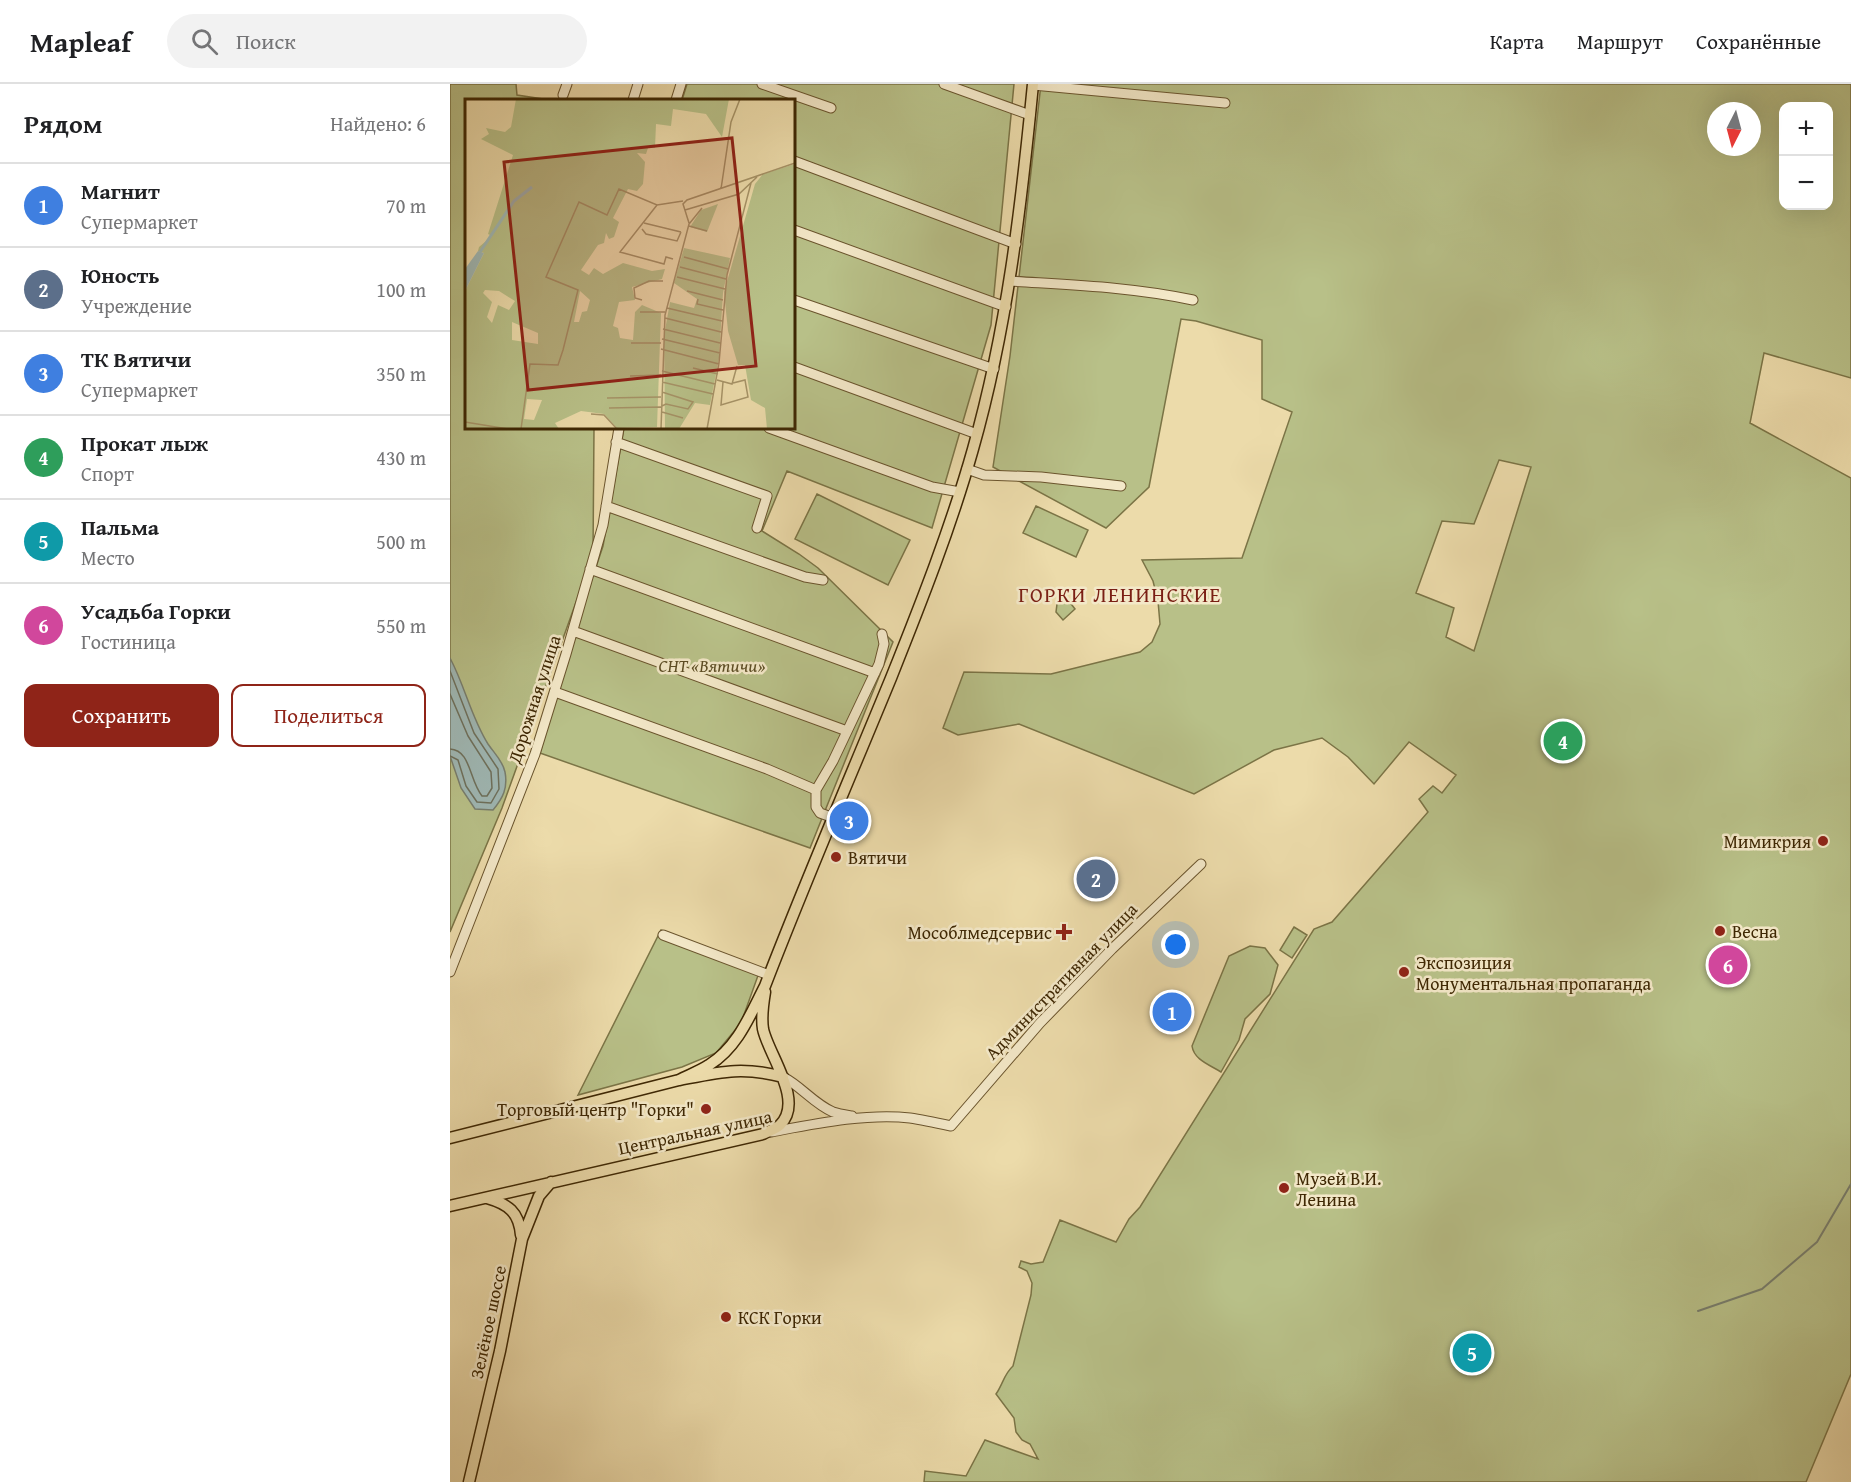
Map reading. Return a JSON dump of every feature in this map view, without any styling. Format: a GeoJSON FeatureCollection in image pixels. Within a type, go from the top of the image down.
{"type":"FeatureCollection","features":[{"type":"Feature","properties":{"kind":"main road"},"geometry":{"type":"LineString","coordinates":[[679,1080],[708,1066],[723,1055],[741,1034],[767,981],[916,615],[960,492],[994,369],[1006,307],[1016,244],[1033,85]]}},
{"type":"Feature","properties":{"kind":"main road"},"geometry":{"type":"LineString","coordinates":[[763,1134],[780,1125],[787,1113],[787,1091],[783,1077],[763,1030],[767,981]]}},
{"type":"Feature","properties":{"kind":"main road"},"geometry":{"type":"LineString","coordinates":[[450,1138],[679,1080],[738,1070],[760,1071],[783,1077]]}},
{"type":"Feature","properties":{"kind":"main road","name":"Центральная улица"},"geometry":{"type":"LineString","coordinates":[[450,1206],[763,1134]]}},
{"type":"Feature","properties":{"kind":"main road","name":"Зелёное шоссе"},"geometry":{"type":"LineString","coordinates":[[469,1482],[500,1351],[522,1239],[539,1196],[551,1181]]}},
{"type":"Feature","properties":{"kind":"main road"},"geometry":{"type":"LineString","coordinates":[[484,1198],[498,1201],[514,1211],[518,1217],[522,1239]]}},
{"type":"Feature","properties":{"kind":"street"},"geometry":{"type":"LineString","coordinates":[[563,95],[567,84]]}},
{"type":"Feature","properties":{"kind":"street"},"geometry":{"type":"LineString","coordinates":[[633,99],[638,84]]}},
{"type":"Feature","properties":{"kind":"street"},"geometry":{"type":"LineString","coordinates":[[676,99],[681,84]]}},
{"type":"Feature","properties":{"kind":"street"},"geometry":{"type":"LineString","coordinates":[[762,84],[831,108]]}},
{"type":"Feature","properties":{"kind":"street"},"geometry":{"type":"LineString","coordinates":[[944,84],[1030,115]]}},
{"type":"Feature","properties":{"kind":"street"},"geometry":{"type":"LineString","coordinates":[[1033,85],[1225,103]]}},
{"type":"Feature","properties":{"kind":"street"},"geometry":{"type":"LineString","coordinates":[[795,161],[1016,244]]}},
{"type":"Feature","properties":{"kind":"street"},"geometry":{"type":"LineString","coordinates":[[795,230],[1006,307]]}},
{"type":"Feature","properties":{"kind":"street"},"geometry":{"type":"LineString","coordinates":[[1010,281],[1100,286],[1193,300]]}},
{"type":"Feature","properties":{"kind":"street"},"geometry":{"type":"LineString","coordinates":[[795,300],[994,369]]}},
{"type":"Feature","properties":{"kind":"street"},"geometry":{"type":"LineString","coordinates":[[795,367],[977,434]]}},
{"type":"Feature","properties":{"kind":"street","name":"Дорожная улица"},"geometry":{"type":"LineString","coordinates":[[450,972],[535,754],[555,693],[603,525],[619,429]]}},
{"type":"Feature","properties":{"kind":"street"},"geometry":{"type":"LineString","coordinates":[[772,429],[932,487],[960,492]]}},
{"type":"Feature","properties":{"kind":"street"},"geometry":{"type":"LineString","coordinates":[[616,442],[767,496],[757,528]]}},
{"type":"Feature","properties":{"kind":"street"},"geometry":{"type":"LineString","coordinates":[[967,469],[984,475],[1041,477],[1121,486]]}},
{"type":"Feature","properties":{"kind":"street"},"geometry":{"type":"LineString","coordinates":[[606,506],[805,577],[822,580]]}},
{"type":"Feature","properties":{"kind":"street"},"geometry":{"type":"LineString","coordinates":[[590,569],[875,673]]}},
{"type":"Feature","properties":{"kind":"street"},"geometry":{"type":"LineString","coordinates":[[573,632],[848,731]]}},
{"type":"Feature","properties":{"kind":"street"},"geometry":{"type":"LineString","coordinates":[[834,818],[820,813],[816,807],[816,790],[848,731],[875,673],[884,644],[882,634]]}},
{"type":"Feature","properties":{"kind":"street"},"geometry":{"type":"LineString","coordinates":[[555,693],[767,769],[816,790]]}},
{"type":"Feature","properties":{"kind":"street","name":"Административная улица"},"geometry":{"type":"LineString","coordinates":[[951,1126],[1040,1023],[1112,949],[1201,864]]}},
{"type":"Feature","properties":{"kind":"street"},"geometry":{"type":"LineString","coordinates":[[663,935],[767,981]]}},
{"type":"Feature","properties":{"kind":"street"},"geometry":{"type":"LineString","coordinates":[[783,1077],[834,1112],[864,1119]]}},
{"type":"Feature","properties":{"kind":"street","name":"Центральная улица"},"geometry":{"type":"LineString","coordinates":[[763,1134],[822,1122],[864,1119],[908,1118],[951,1126]]}},
{"type":"Feature","properties":{"kind":"green space"},"geometry":{"type":"Polygon","coordinates":[[[450,84],[516,84],[517,95],[543,99],[465,99],[465,429],[594,429],[593,555],[502,808],[450,932],[450,84]]]}},
{"type":"Feature","properties":{"kind":"green space","name":"СНТ «Вятичи»"},"geometry":{"type":"Polygon","coordinates":[[[687,84],[1014,84],[991,325],[932,528],[787,471],[762,531],[818,568],[893,642],[810,848],[540,753],[576,627],[603,546],[624,429],[795,429],[795,99],[682,99],[687,84]]]}},
{"type":"Feature","properties":{"kind":"green space"},"geometry":{"type":"Polygon","coordinates":[[[1041,84],[1851,84],[1851,378],[1764,353],[1750,423],[1851,478],[1851,1374],[1806,1482],[924,1482],[925,1471],[966,1476],[985,1440],[1038,1459],[1030,1444],[1022,1440],[1016,1432],[1014,1418],[996,1394],[1013,1366],[1031,1295],[1032,1283],[1027,1271],[1019,1267],[1021,1261],[1031,1264],[1043,1262],[1060,1220],[1116,1242],[1314,929],[1332,922],[1428,812],[1419,799],[1433,786],[1442,793],[1456,775],[1409,742],[1374,784],[1348,757],[1322,738],[1274,750],[1194,794],[1019,724],[958,735],[943,728],[964,672],[1051,674],[1140,652],[1152,642],[1160,624],[1158,601],[1153,581],[1142,560],[1242,558],[1292,412],[1262,399],[1262,340],[1196,321],[1181,319],[1149,487],[1106,528],[993,467],[1010,356],[1041,84]],[[1499,460],[1474,524],[1442,521],[1416,593],[1454,608],[1446,637],[1474,651],[1531,467],[1499,460]]]}},
{"type":"Feature","properties":{"kind":"green space"},"geometry":{"type":"Polygon","coordinates":[[[817,494],[910,540],[888,585],[795,539],[817,494]]]}},
{"type":"Feature","properties":{"kind":"green space"},"geometry":{"type":"Polygon","coordinates":[[[1036,506],[1088,530],[1076,557],[1023,533],[1036,506]]]}},
{"type":"Feature","properties":{"kind":"green space"},"geometry":{"type":"Polygon","coordinates":[[[1065,596],[1075,609],[1063,620],[1056,612],[1057,604],[1065,596]]]}},
{"type":"Feature","properties":{"kind":"green space"},"geometry":{"type":"Polygon","coordinates":[[[1294,927],[1307,935],[1292,958],[1280,950],[1294,927]]]}},
{"type":"Feature","properties":{"kind":"green space"},"geometry":{"type":"Polygon","coordinates":[[[661,930],[760,970],[741,1023],[716,1053],[682,1067],[578,1095],[661,930]]]}},
{"type":"Feature","properties":{"kind":"green space"},"geometry":{"type":"Polygon","coordinates":[[[1250,946],[1265,948],[1278,965],[1270,994],[1245,1019],[1239,1040],[1221,1072],[1199,1059],[1192,1046],[1229,956],[1250,946]]]}},
{"type":"Feature","properties":{"kind":"water"},"geometry":{"type":"Polygon","coordinates":[[[450,658],[482,734],[504,768],[505,788],[493,810],[475,809],[461,788],[450,756],[450,658]]]}},
{"type":"Feature","properties":{"kind":"waterway"},"geometry":{"type":"LineString","coordinates":[[1698,1311],[1762,1289],[1817,1242],[1851,1184]]}},
{"type":"Feature","properties":{"kind":"place","name":"Прокат лыж"},"geometry":{"type":"Point","coordinates":[1563,741]}},
{"type":"Feature","properties":{"kind":"place","name":"ТК Вятичи"},"geometry":{"type":"Point","coordinates":[849,821]}},
{"type":"Feature","properties":{"kind":"place","name":"Мимикрия"},"geometry":{"type":"Point","coordinates":[1823,841]}},
{"type":"Feature","properties":{"kind":"place","name":"Вятичи"},"geometry":{"type":"Point","coordinates":[836,857]}},
{"type":"Feature","properties":{"kind":"place","name":"Юность"},"geometry":{"type":"Point","coordinates":[1096,879]}},
{"type":"Feature","properties":{"kind":"place","name":"Весна"},"geometry":{"type":"Point","coordinates":[1720,931]}},
{"type":"Feature","properties":{"kind":"place","name":"Мособлмедсервис"},"geometry":{"type":"Point","coordinates":[1064,932]}},
{"type":"Feature","properties":{"kind":"place","name":"Усадьба Горки"},"geometry":{"type":"Point","coordinates":[1728,965]}},
{"type":"Feature","properties":{"kind":"place","name":"Экспозиция Монументальная пропаганда"},"geometry":{"type":"Point","coordinates":[1404,972]}},
{"type":"Feature","properties":{"kind":"place","name":"Магнит"},"geometry":{"type":"Point","coordinates":[1172,1012]}},
{"type":"Feature","properties":{"kind":"place","name":"Торговый центр \"Горки\""},"geometry":{"type":"Point","coordinates":[706,1109]}},
{"type":"Feature","properties":{"kind":"place","name":"Музей В.И. Ленина"},"geometry":{"type":"Point","coordinates":[1284,1188]}},
{"type":"Feature","properties":{"kind":"place","name":"КСК Горки"},"geometry":{"type":"Point","coordinates":[726,1317]}},
{"type":"Feature","properties":{"kind":"place","name":"Пальма"},"geometry":{"type":"Point","coordinates":[1472,1353]}},
{"type":"Feature","properties":{"kind":"district","name":"ГОРКИ ЛЕНИНСКИЕ"},"geometry":{"type":"Point","coordinates":[1120,594]}}]}
